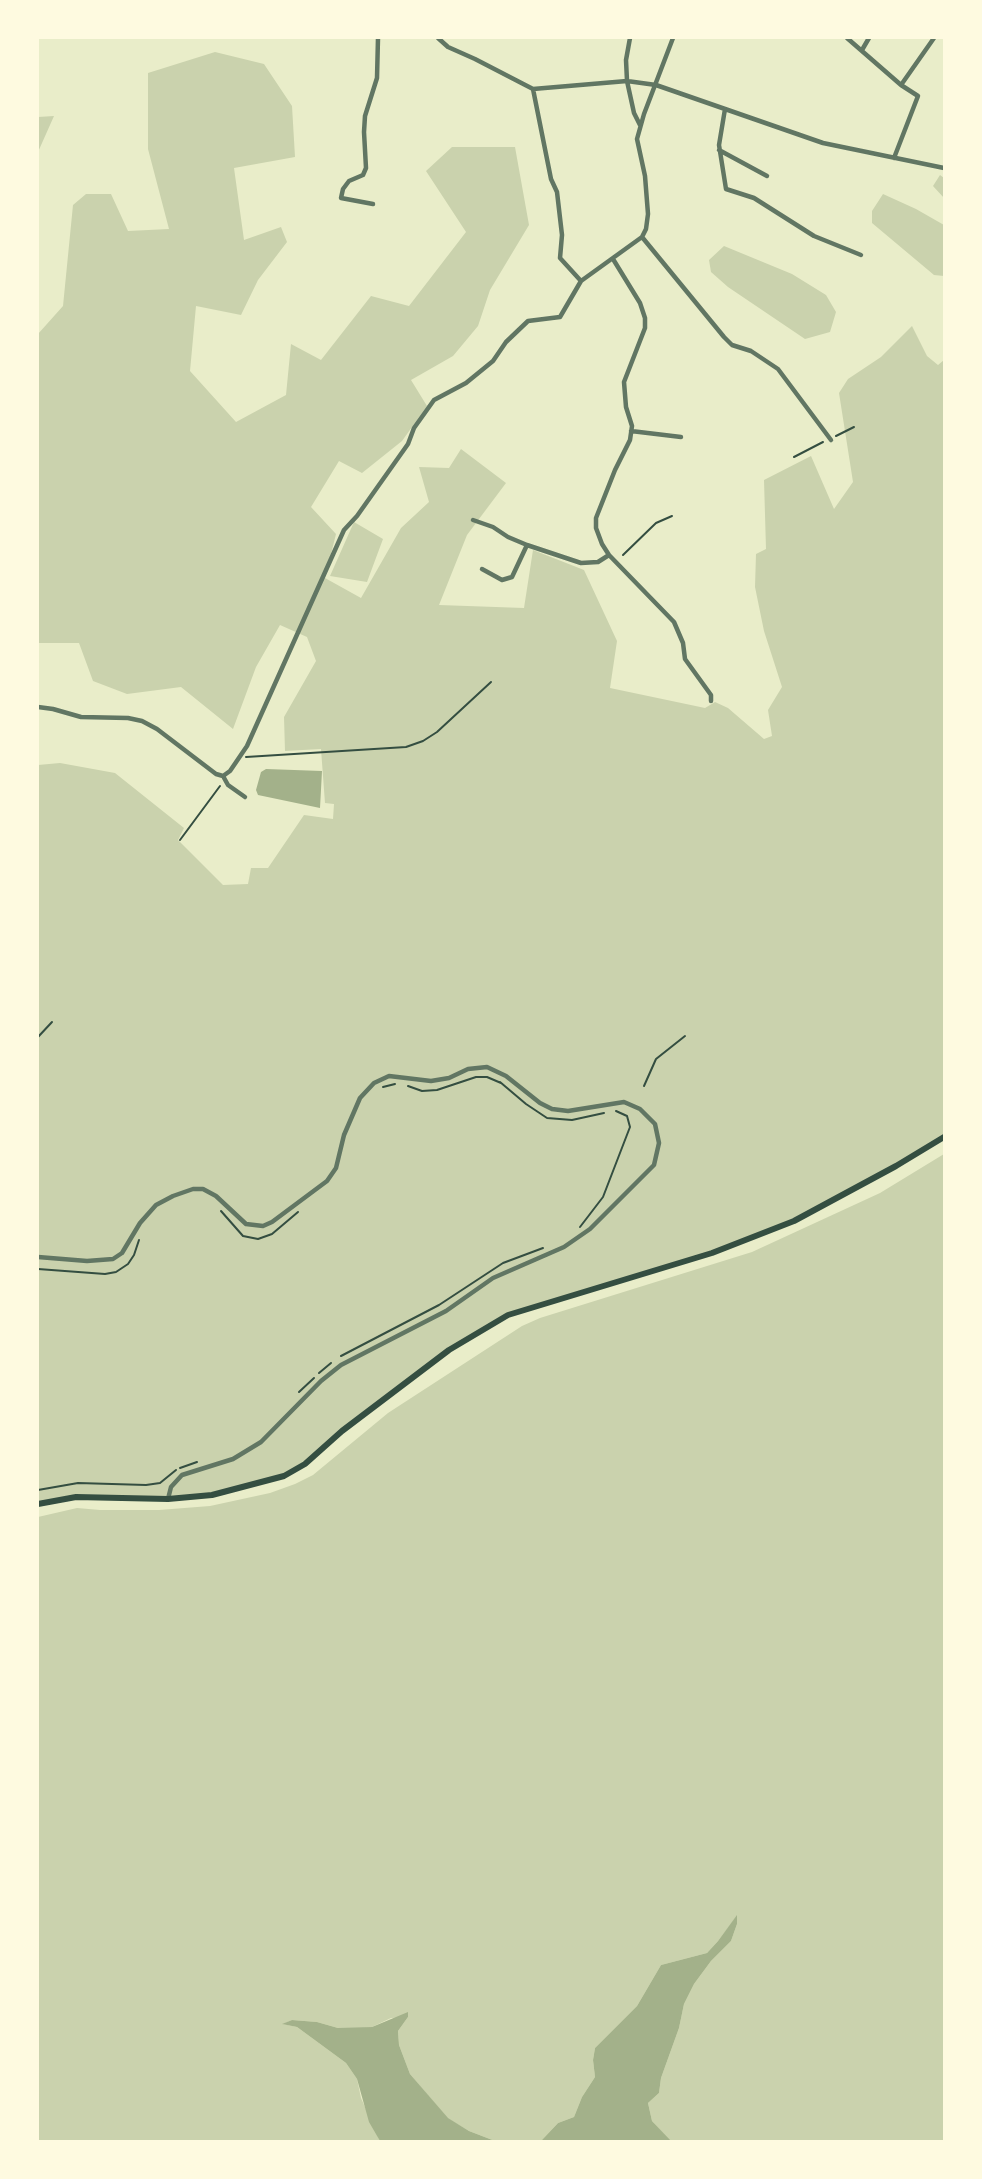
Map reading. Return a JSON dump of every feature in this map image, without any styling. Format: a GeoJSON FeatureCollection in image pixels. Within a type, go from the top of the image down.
{"type":"FeatureCollection","features":[{"type":"Feature","properties":{"kind":"main road"},"geometry":{"type":"LineString","coordinates":[[38,1504],[76,1497],[168,1499],[212,1495],[284,1476],[305,1464],[342,1431],[449,1350],[508,1315],[712,1253],[794,1221],[896,1166],[944,1137]]}},
{"type":"Feature","properties":{"kind":"street"},"geometry":{"type":"LineString","coordinates":[[373,204],[340,198],[343,189],[349,181],[363,175],[366,168],[365,116],[377,78],[378,38]]}},
{"type":"Feature","properties":{"kind":"street"},"geometry":{"type":"LineString","coordinates":[[438,38],[448,47],[475,58],[533,89],[627,81],[656,85],[823,143],[944,168]]}},
{"type":"Feature","properties":{"kind":"street"},"geometry":{"type":"LineString","coordinates":[[630,38],[626,60],[627,81],[634,113],[640,125]]}},
{"type":"Feature","properties":{"kind":"street"},"geometry":{"type":"LineString","coordinates":[[223,776],[234,766],[248,746],[344,530],[357,516],[408,444],[414,428],[434,400],[466,383],[493,361],[506,342],[528,321],[560,317],[581,281],[642,237],[646,229],[648,214],[645,176],[637,139],[640,125],[673,38]]}},
{"type":"Feature","properties":{"kind":"street"},"geometry":{"type":"LineString","coordinates":[[847,38],[900,85],[918,96],[894,158]]}},
{"type":"Feature","properties":{"kind":"street"},"geometry":{"type":"LineString","coordinates":[[862,50],[869,38]]}},
{"type":"Feature","properties":{"kind":"street"},"geometry":{"type":"LineString","coordinates":[[900,85],[934,38]]}},
{"type":"Feature","properties":{"kind":"street"},"geometry":{"type":"LineString","coordinates":[[533,89],[551,179],[557,192],[562,234],[560,258],[581,281]]}},
{"type":"Feature","properties":{"kind":"street"},"geometry":{"type":"LineString","coordinates":[[726,109],[719,150],[726,189],[754,198],[814,236],[861,256]]}},
{"type":"Feature","properties":{"kind":"street"},"geometry":{"type":"LineString","coordinates":[[719,150],[767,176]]}},
{"type":"Feature","properties":{"kind":"street"},"geometry":{"type":"LineString","coordinates":[[642,237],[724,337],[732,345],[751,351],[778,370],[831,439]]}},
{"type":"Feature","properties":{"kind":"street"},"geometry":{"type":"LineString","coordinates":[[613,259],[640,303],[645,318],[642,339],[624,382],[631,431],[630,440],[614,470],[595,523],[602,544],[609,555],[674,622],[684,643],[685,660],[711,695],[711,701]]}},
{"type":"Feature","properties":{"kind":"street"},"geometry":{"type":"LineString","coordinates":[[631,431],[681,437]]}},
{"type":"Feature","properties":{"kind":"street"},"geometry":{"type":"LineString","coordinates":[[473,520],[493,527],[527,546],[581,563],[598,562],[609,555]]}},
{"type":"Feature","properties":{"kind":"street"},"geometry":{"type":"LineString","coordinates":[[482,569],[502,580],[512,577],[527,546]]}},
{"type":"Feature","properties":{"kind":"street"},"geometry":{"type":"LineString","coordinates":[[38,707],[81,717],[142,721],[157,729],[216,774],[223,776],[228,785],[245,797]]}},
{"type":"Feature","properties":{"kind":"street"},"geometry":{"type":"LineString","coordinates":[[38,1257],[94,1262],[113,1259],[122,1253],[140,1223],[156,1205],[173,1196],[193,1189],[203,1189],[216,1196],[246,1224],[263,1226],[272,1222],[327,1180],[336,1168],[347,1124],[364,1093],[374,1083],[389,1076],[440,1080],[468,1070],[487,1067],[506,1076],[540,1103],[552,1109],[568,1111],[624,1102],[640,1109],[655,1124],[660,1143],[654,1165],[590,1229],[564,1247],[493,1278],[446,1311],[341,1365],[321,1381],[261,1442],[233,1459],[182,1475],[171,1487],[168,1499]]}},
{"type":"Feature","properties":{"kind":"path"},"geometry":{"type":"LineString","coordinates":[[794,457],[854,427]]}},
{"type":"Feature","properties":{"kind":"path"},"geometry":{"type":"LineString","coordinates":[[623,555],[656,524],[672,516]]}},
{"type":"Feature","properties":{"kind":"path"},"geometry":{"type":"LineString","coordinates":[[248,757],[406,747],[423,741],[437,732],[491,682]]}},
{"type":"Feature","properties":{"kind":"path"},"geometry":{"type":"LineString","coordinates":[[180,840],[220,786]]}},
{"type":"Feature","properties":{"kind":"path"},"geometry":{"type":"LineString","coordinates":[[38,1038],[52,1022]]}},
{"type":"Feature","properties":{"kind":"path"},"geometry":{"type":"LineString","coordinates":[[644,1086],[656,1059],[685,1036]]}},
{"type":"Feature","properties":{"kind":"path"},"geometry":{"type":"LineString","coordinates":[[501,1083],[526,1104],[547,1118],[572,1120],[606,1112]]}},
{"type":"Feature","properties":{"kind":"path"},"geometry":{"type":"LineString","coordinates":[[376,1091],[390,1085],[407,1086]]}},
{"type":"Feature","properties":{"kind":"path"},"geometry":{"type":"LineString","coordinates":[[578,1229],[591,1215],[603,1197],[630,1127],[627,1116],[615,1110]]}},
{"type":"Feature","properties":{"kind":"path"},"geometry":{"type":"LineString","coordinates":[[217,1207],[243,1236],[258,1239],[272,1234],[301,1210]]}},
{"type":"Feature","properties":{"kind":"path"},"geometry":{"type":"LineString","coordinates":[[38,1269],[105,1274],[116,1272],[128,1264],[134,1255],[140,1237]]}},
{"type":"Feature","properties":{"kind":"path"},"geometry":{"type":"LineString","coordinates":[[340,1357],[439,1305],[503,1263],[544,1247]]}},
{"type":"Feature","properties":{"kind":"path"},"geometry":{"type":"LineString","coordinates":[[293,1398],[334,1361]]}},
{"type":"Feature","properties":{"kind":"path"},"geometry":{"type":"LineString","coordinates":[[38,1490],[64,1484],[146,1485],[159,1483],[179,1468],[197,1462]]}},
{"type":"Feature","properties":{"kind":"shaded area"},"geometry":{"type":"Polygon","coordinates":[[[215,52],[264,64],[292,106],[295,157],[234,168],[244,240],[281,227],[287,242],[258,280],[241,315],[196,306],[190,371],[236,422],[286,395],[291,344],[321,360],[371,296],[409,306],[466,232],[426,171],[452,147],[515,147],[529,225],[490,290],[478,326],[453,356],[411,380],[427,406],[402,441],[362,473],[339,461],[311,507],[336,534],[325,578],[361,598],[401,528],[429,502],[419,467],[449,468],[461,449],[506,483],[467,535],[439,605],[524,608],[533,550],[584,570],[617,641],[610,688],[705,708],[715,702],[728,708],[764,739],[772,736],[768,710],[782,687],[764,631],[755,587],[756,554],[766,549],[764,480],[811,456],[834,509],[853,482],[839,393],[848,379],[881,357],[912,326],[927,356],[938,365],[944,360],[944,1137],[794,1221],[712,1253],[508,1315],[449,1350],[305,1464],[284,1476],[190,1498],[76,1497],[38,1504],[38,765],[60,763],[115,773],[184,828],[178,840],[223,885],[248,884],[251,868],[268,868],[304,815],[333,819],[334,804],[325,803],[321,749],[285,751],[284,717],[316,661],[307,637],[280,625],[256,667],[233,729],[181,687],[127,694],[93,681],[79,643],[38,643],[38,334],[63,306],[73,205],[86,194],[111,194],[128,231],[169,229],[148,149],[148,73],[215,52]]]}},
{"type":"Feature","properties":{"kind":"shaded area"},"geometry":{"type":"Polygon","coordinates":[[[54,116],[38,152],[38,117],[54,116]]]}},
{"type":"Feature","properties":{"kind":"shaded area"},"geometry":{"type":"Polygon","coordinates":[[[940,175],[944,178],[944,198],[933,186],[940,175]]]}},
{"type":"Feature","properties":{"kind":"shaded area"},"geometry":{"type":"Polygon","coordinates":[[[883,194],[916,209],[944,225],[944,276],[934,275],[872,223],[872,211],[883,194]]]}},
{"type":"Feature","properties":{"kind":"shaded area"},"geometry":{"type":"Polygon","coordinates":[[[724,246],[792,274],[826,295],[836,312],[830,332],[805,339],[728,287],[711,272],[709,260],[724,246]]]}},
{"type":"Feature","properties":{"kind":"shaded area"},"geometry":{"type":"Polygon","coordinates":[[[354,522],[383,539],[367,582],[330,576],[354,522]]]}},
{"type":"Feature","properties":{"kind":"shaded area"},"geometry":{"type":"Polygon","coordinates":[[[266,769],[322,771],[320,808],[258,795],[256,790],[261,772],[266,769]]]}},
{"type":"Feature","properties":{"kind":"shaded area"},"geometry":{"type":"Polygon","coordinates":[[[944,1154],[944,2141],[671,2142],[668,2139],[652,2121],[648,2103],[659,2093],[661,2078],[679,2028],[684,2004],[694,1984],[711,1961],[731,1941],[737,1924],[737,1916],[707,1953],[661,1965],[637,2006],[595,2048],[593,2060],[595,2077],[582,2097],[574,2117],[558,2123],[541,2141],[495,2141],[469,2131],[447,2118],[410,2074],[399,2045],[398,2031],[408,2017],[391,2018],[372,2027],[354,2029],[338,2028],[317,2022],[292,2020],[283,2024],[297,2027],[346,2063],[357,2079],[361,2098],[380,2141],[38,2141],[38,1517],[77,1508],[159,1510],[210,1506],[270,1493],[295,1484],[313,1475],[388,1413],[522,1326],[540,1318],[752,1252],[880,1193],[944,1154]]]}},
{"type":"Feature","properties":{"kind":"shaded area"},"geometry":{"type":"Polygon","coordinates":[[[737,1915],[737,1924],[731,1941],[711,1961],[694,1984],[684,2004],[679,2028],[661,2078],[659,2093],[648,2103],[652,2121],[671,2141],[541,2141],[558,2123],[574,2117],[582,2097],[595,2077],[593,2060],[595,2048],[637,2006],[661,1965],[707,1953],[737,1915]]]}},
{"type":"Feature","properties":{"kind":"shaded area"},"geometry":{"type":"Polygon","coordinates":[[[408,2012],[408,2017],[398,2031],[399,2045],[410,2074],[448,2118],[469,2131],[495,2141],[380,2141],[369,2122],[357,2079],[346,2063],[297,2027],[282,2024],[292,2020],[317,2022],[338,2028],[372,2027],[408,2012]]]}}]}
